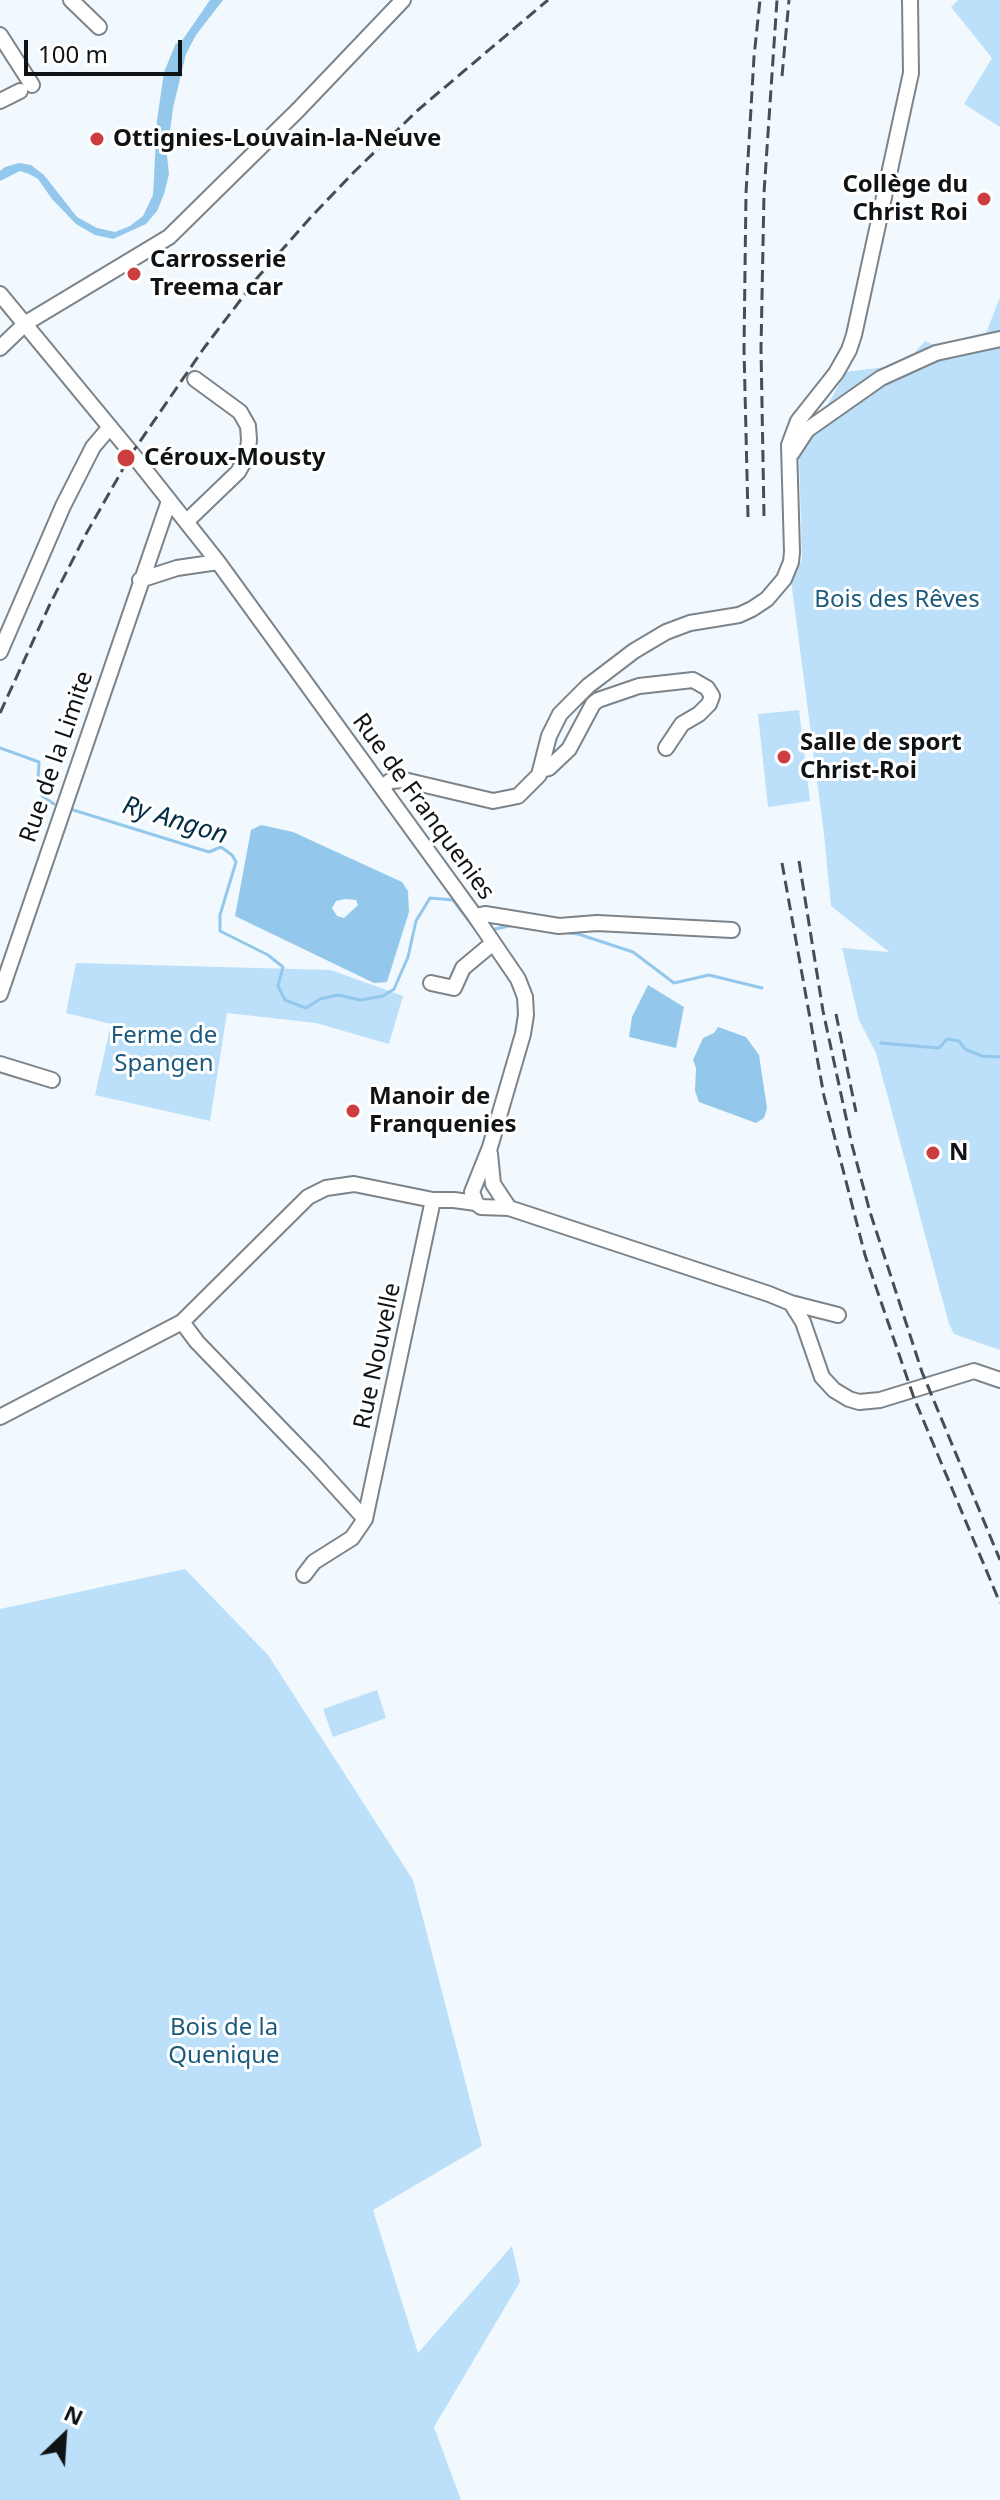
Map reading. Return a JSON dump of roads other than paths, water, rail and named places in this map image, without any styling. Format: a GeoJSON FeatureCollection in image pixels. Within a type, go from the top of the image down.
{"type":"FeatureCollection","features":[{"type":"Feature","properties":{"kind":"street"},"geometry":{"type":"LineString","coordinates":[[71,0],[99,27]]}},
{"type":"Feature","properties":{"kind":"street"},"geometry":{"type":"LineString","coordinates":[[0,348],[26,323],[169,237],[298,110],[403,0]]}},
{"type":"Feature","properties":{"kind":"street"},"geometry":{"type":"LineString","coordinates":[[382,788],[390,781],[404,780],[501,801],[523,794],[541,770],[549,736],[564,708],[609,669],[666,632],[690,623],[739,615],[752,609],[779,586],[789,569],[792,552],[789,445],[798,421],[836,373],[854,335],[911,73],[910,0]]}},
{"type":"Feature","properties":{"kind":"street"},"geometry":{"type":"LineString","coordinates":[[0,35],[26,88],[0,101]]}},
{"type":"Feature","properties":{"kind":"street","name":"Rue de Franquenies"},"geometry":{"type":"LineString","coordinates":[[0,294],[187,521],[518,979],[525,997],[526,1015],[475,1193]]}},
{"type":"Feature","properties":{"kind":"street"},"geometry":{"type":"LineString","coordinates":[[789,457],[807,430],[881,378],[936,353],[1000,339]]}},
{"type":"Feature","properties":{"kind":"street"},"geometry":{"type":"LineString","coordinates":[[187,521],[238,472],[247,456],[249,440],[248,426],[240,412],[195,379]]}},
{"type":"Feature","properties":{"kind":"street"},"geometry":{"type":"LineString","coordinates":[[0,652],[63,506],[93,447],[110,427]]}},
{"type":"Feature","properties":{"kind":"street","name":"Rue de la Limite"},"geometry":{"type":"LineString","coordinates":[[0,994],[169,501]]}},
{"type":"Feature","properties":{"kind":"street"},"geometry":{"type":"LineString","coordinates":[[140,580],[177,568],[218,562]]}},
{"type":"Feature","properties":{"kind":"street"},"geometry":{"type":"LineString","coordinates":[[541,770],[549,768],[569,749],[598,700],[639,686],[693,680],[707,688],[712,696],[709,704],[682,724],[666,748]]}},
{"type":"Feature","properties":{"kind":"street"},"geometry":{"type":"LineString","coordinates":[[475,916],[485,914],[559,926],[597,923],[732,930]]}},
{"type":"Feature","properties":{"kind":"street"},"geometry":{"type":"LineString","coordinates":[[431,983],[454,988],[463,968],[493,943]]}},
{"type":"Feature","properties":{"kind":"street"},"geometry":{"type":"LineString","coordinates":[[0,1064],[52,1080]]}},
{"type":"Feature","properties":{"kind":"street","name":"Rue de Franquenies"},"geometry":{"type":"LineString","coordinates":[[490,1147],[494,1194]]}},
{"type":"Feature","properties":{"kind":"street"},"geometry":{"type":"LineString","coordinates":[[0,1417],[182,1322],[308,1197],[326,1188],[354,1184],[433,1200],[454,1200],[475,1193],[488,1181],[494,1194],[509,1208],[791,1303],[838,1315]]}},
{"type":"Feature","properties":{"kind":"street"},"geometry":{"type":"LineString","coordinates":[[475,1193],[481,1207],[494,1194]]}},
{"type":"Feature","properties":{"kind":"street","name":"Rue Nouvelle"},"geometry":{"type":"LineString","coordinates":[[365,1519],[433,1200]]}},
{"type":"Feature","properties":{"kind":"street"},"geometry":{"type":"LineString","coordinates":[[791,1303],[803,1322],[822,1377],[834,1390],[849,1399],[859,1402],[880,1400],[974,1371],[1000,1380]]}},
{"type":"Feature","properties":{"kind":"street"},"geometry":{"type":"LineString","coordinates":[[182,1322],[197,1342],[365,1519],[352,1538],[314,1562],[304,1575]]}},
{"type":"Feature","properties":{"kind":"waterway","name":"Ry Angon"},"geometry":{"type":"LineString","coordinates":[[0,748],[39,762],[38,780],[42,796],[54,804]]}},
{"type":"Feature","properties":{"kind":"waterway","name":"Ry Angon"},"geometry":{"type":"LineString","coordinates":[[70,809],[209,852],[221,847],[232,855],[236,862],[220,915],[220,931],[268,955],[283,967],[278,986],[285,1000],[306,1008],[320,999],[338,995],[360,1000],[383,996],[394,989],[408,957],[416,921],[430,898],[453,900],[475,929]]}},
{"type":"Feature","properties":{"kind":"waterway","name":"Ry Angon"},"geometry":{"type":"LineString","coordinates":[[495,929],[514,925]]}},
{"type":"Feature","properties":{"kind":"waterway","name":"Ry Angon"},"geometry":{"type":"LineString","coordinates":[[561,932],[578,934],[633,952],[674,983],[709,975],[762,988]]}},
{"type":"Feature","properties":{"kind":"waterway","name":"Ry Angon"},"geometry":{"type":"LineString","coordinates":[[881,1043],[939,1048],[947,1039],[959,1041],[965,1049],[982,1056],[1000,1057]]}},
{"type":"Feature","properties":{"kind":"railway"},"geometry":{"type":"LineString","coordinates":[[0,713],[50,604],[132,453],[204,348],[258,277],[354,172],[418,110],[548,0]]}},
{"type":"Feature","properties":{"kind":"railway"},"geometry":{"type":"LineString","coordinates":[[748,517],[744,349],[746,193],[760,0]]}},
{"type":"Feature","properties":{"kind":"railway"},"geometry":{"type":"LineString","coordinates":[[764,516],[761,348],[764,193],[777,0]]}},
{"type":"Feature","properties":{"kind":"railway"},"geometry":{"type":"LineString","coordinates":[[782,76],[789,0]]}},
{"type":"Feature","properties":{"kind":"railway"},"geometry":{"type":"LineString","coordinates":[[799,861],[823,1011],[870,1212],[922,1372],[1000,1560]]}},
{"type":"Feature","properties":{"kind":"railway"},"geometry":{"type":"LineString","coordinates":[[782,863],[824,1096],[865,1255],[914,1398],[1000,1603]]}},
{"type":"Feature","properties":{"kind":"railway"},"geometry":{"type":"LineString","coordinates":[[836,1014],[856,1112]]}},
{"type":"Feature","properties":{"kind":"place","name":"Ottignies-Louvain-la-Neuve"},"geometry":{"type":"Point","coordinates":[97,139]}},
{"type":"Feature","properties":{"kind":"place","name":"Collège du Christ Roi"},"geometry":{"type":"Point","coordinates":[984,199]}},
{"type":"Feature","properties":{"kind":"place","name":"Carrosserie Treema car"},"geometry":{"type":"Point","coordinates":[134,274]}},
{"type":"Feature","properties":{"kind":"place","name":"Céroux-Mousty"},"geometry":{"type":"Point","coordinates":[126,458]}},
{"type":"Feature","properties":{"kind":"place","name":"Salle de sport Christ-Roi"},"geometry":{"type":"Point","coordinates":[784,757]}},
{"type":"Feature","properties":{"kind":"place","name":"Manoir de Franquenies"},"geometry":{"type":"Point","coordinates":[353,1111]}},
{"type":"Feature","properties":{"kind":"place","name":"N"},"geometry":{"type":"Point","coordinates":[933,1153]}},
{"type":"Feature","properties":{"kind":"park label","name":"Bois des Rêves"},"geometry":{"type":"Point","coordinates":[897,600]}},
{"type":"Feature","properties":{"kind":"park label","name":"Ferme de Spangen"},"geometry":{"type":"Point","coordinates":[164,1050]}},
{"type":"Feature","properties":{"kind":"park label","name":"Bois de la Quenique"},"geometry":{"type":"Point","coordinates":[224,2042]}}]}
